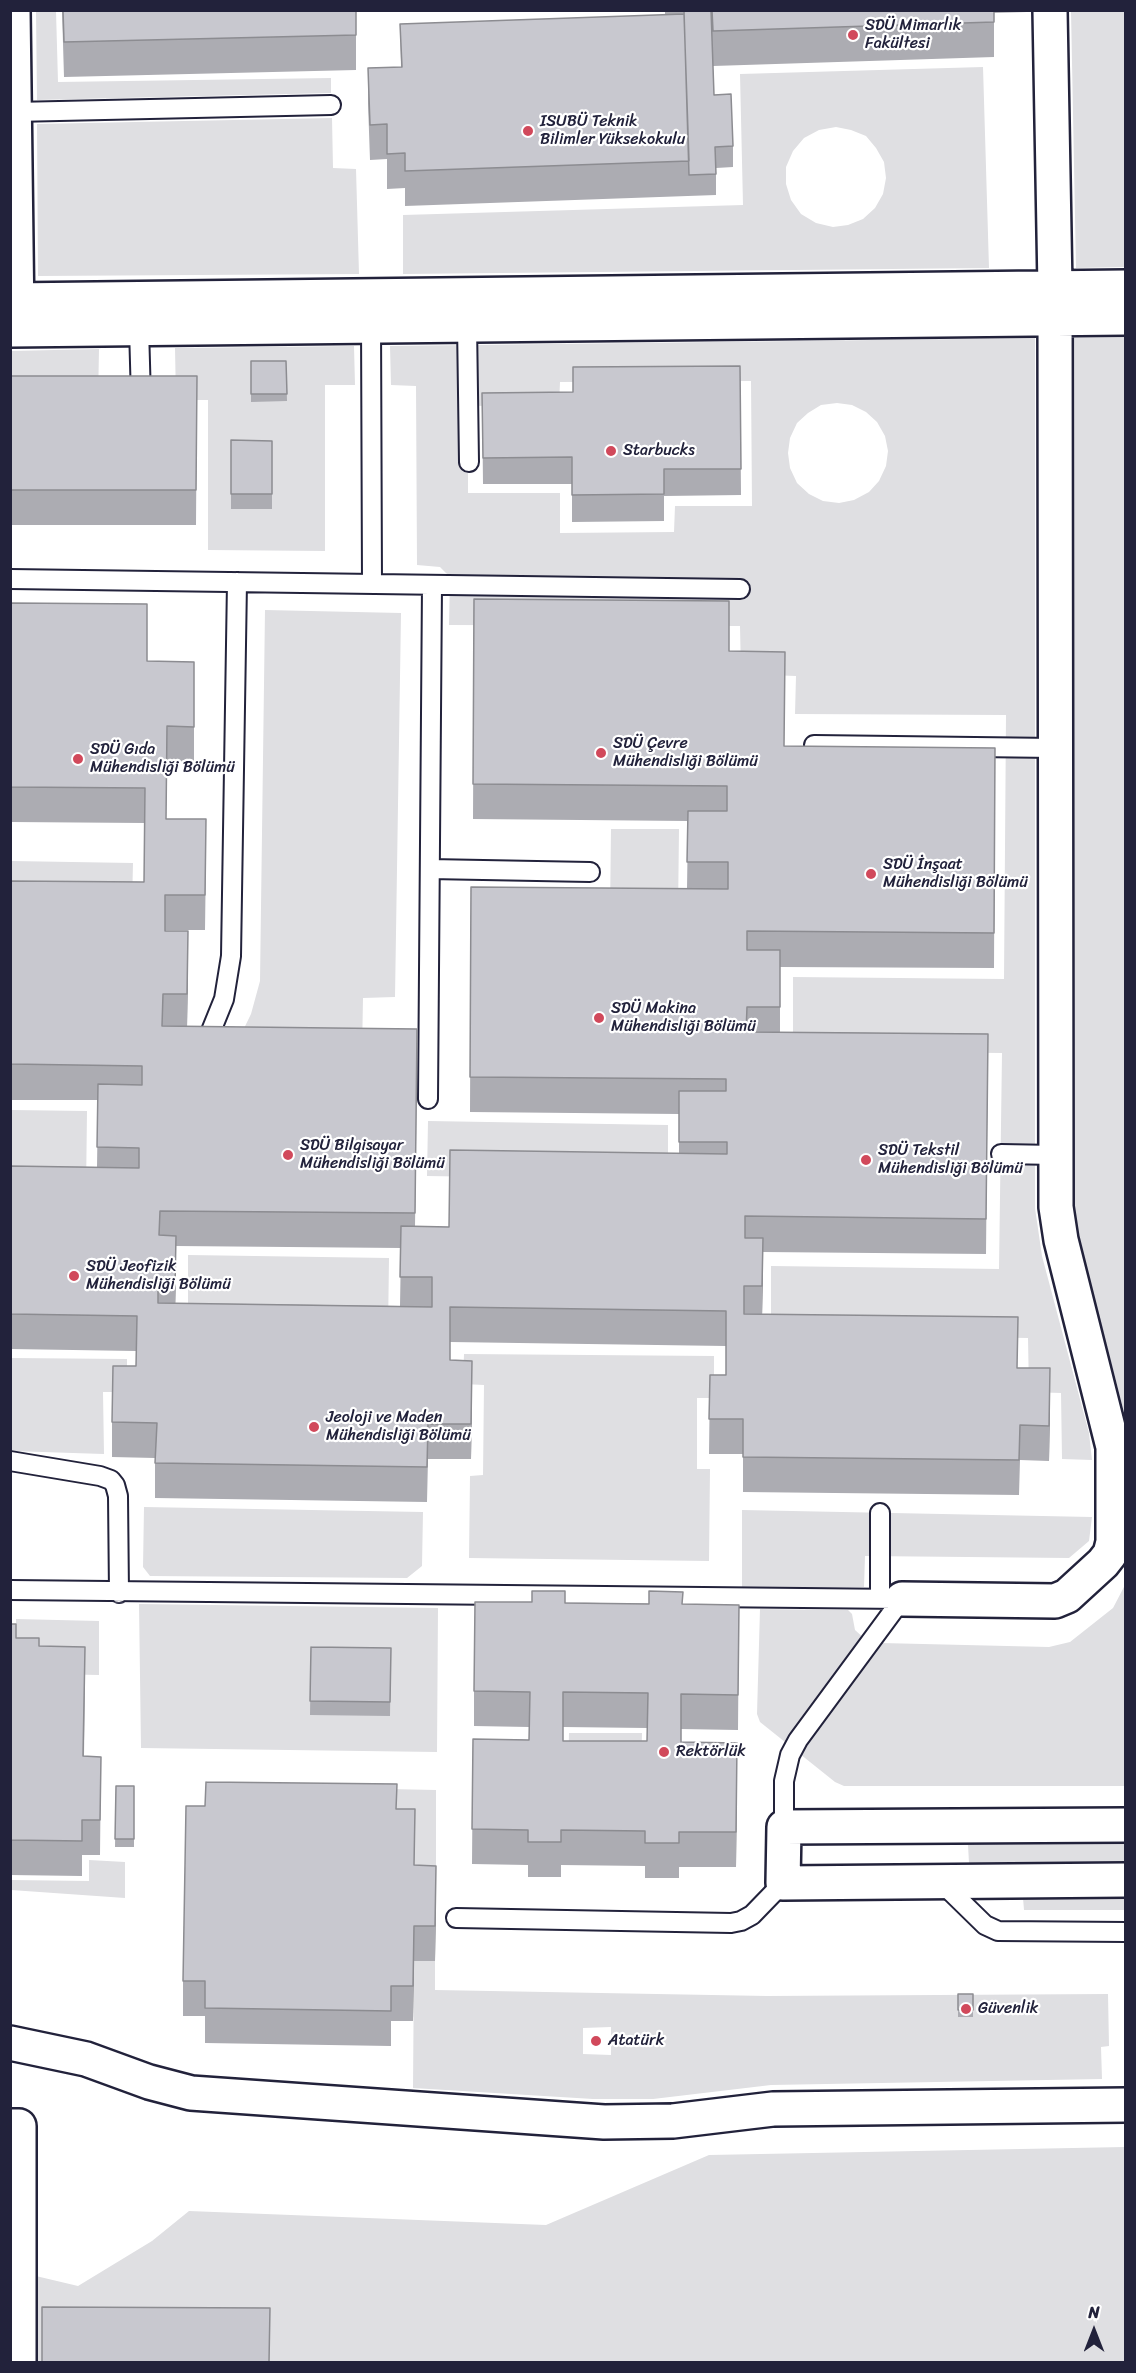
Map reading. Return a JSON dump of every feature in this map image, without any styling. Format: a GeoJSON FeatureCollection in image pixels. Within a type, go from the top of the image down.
{"type":"FeatureCollection","features":[{"type":"Feature","properties":{"kind":"street"},"geometry":{"type":"LineString","coordinates":[[13,10],[14,315]]}},
{"type":"Feature","properties":{"kind":"street"},"geometry":{"type":"LineString","coordinates":[[891,1599],[1055,1601],[1067,1596],[1103,1563],[1110,1554],[1113,1542],[1113,1447],[1061,1240],[1056,1207],[1054,303],[1050,10]]}},
{"type":"Feature","properties":{"kind":"street"},"geometry":{"type":"LineString","coordinates":[[14,315],[139,328],[371,311],[467,324],[1054,303],[1125,287]]}},
{"type":"Feature","properties":{"kind":"street"},"geometry":{"type":"LineString","coordinates":[[14,315],[1054,303],[1125,318]]}},
{"type":"Feature","properties":{"kind":"street"},"geometry":{"type":"LineString","coordinates":[[1125,1825],[784,1827],[783,1883],[1125,1880]]}},
{"type":"Feature","properties":{"kind":"street"},"geometry":{"type":"LineString","coordinates":[[10,2043],[86,2059],[149,2082],[191,2092],[604,2122],[673,2121],[773,2109],[1125,2105]]}},
{"type":"Feature","properties":{"kind":"street"},"geometry":{"type":"LineString","coordinates":[[10,2126],[19,2126],[19,2362]]}},
{"type":"Feature","properties":{"kind":"lane"},"geometry":{"type":"LineString","coordinates":[[14,112],[331,105]]}},
{"type":"Feature","properties":{"kind":"lane"},"geometry":{"type":"LineString","coordinates":[[371,311],[372,584]]}},
{"type":"Feature","properties":{"kind":"lane"},"geometry":{"type":"LineString","coordinates":[[467,324],[469,462]]}},
{"type":"Feature","properties":{"kind":"lane"},"geometry":{"type":"LineString","coordinates":[[139,328],[141,398]]}},
{"type":"Feature","properties":{"kind":"lane"},"geometry":{"type":"LineString","coordinates":[[10,579],[740,589]]}},
{"type":"Feature","properties":{"kind":"lane"},"geometry":{"type":"LineString","coordinates":[[209,1036],[224,999],[231,956],[237,582]]}},
{"type":"Feature","properties":{"kind":"lane"},"geometry":{"type":"LineString","coordinates":[[428,1099],[432,585]]}},
{"type":"Feature","properties":{"kind":"lane"},"geometry":{"type":"LineString","coordinates":[[814,745],[1055,748]]}},
{"type":"Feature","properties":{"kind":"lane"},"geometry":{"type":"LineString","coordinates":[[430,869],[590,872]]}},
{"type":"Feature","properties":{"kind":"lane"},"geometry":{"type":"LineString","coordinates":[[1001,1154],[1056,1155]]}},
{"type":"Feature","properties":{"kind":"lane"},"geometry":{"type":"LineString","coordinates":[[10,1461],[100,1476],[111,1480],[115,1485],[117,1496],[119,1593]]}},
{"type":"Feature","properties":{"kind":"lane"},"geometry":{"type":"LineString","coordinates":[[784,1827],[784,1781],[794,1747],[891,1599],[880,1513]]}},
{"type":"Feature","properties":{"kind":"lane"},"geometry":{"type":"LineString","coordinates":[[10,1590],[119,1593],[891,1599]]}},
{"type":"Feature","properties":{"kind":"lane"},"geometry":{"type":"LineString","coordinates":[[940,1881],[985,1925],[998,1931],[1125,1932]]}},
{"type":"Feature","properties":{"kind":"lane"},"geometry":{"type":"LineString","coordinates":[[456,1918],[731,1923],[752,1915],[783,1883]]}},
{"type":"Feature","properties":{"kind":"shaded area"},"geometry":{"type":"Polygon","coordinates":[[[36,11],[56,11],[58,82],[331,78],[331,93],[37,100],[36,11]]]}},
{"type":"Feature","properties":{"kind":"shaded area"},"geometry":{"type":"Polygon","coordinates":[[[1071,11],[1125,11],[1125,267],[1076,268],[1071,11]]]}},
{"type":"Feature","properties":{"kind":"shaded area"},"geometry":{"type":"Polygon","coordinates":[[[983,67],[989,268],[403,274],[403,215],[743,205],[740,74],[983,67]],[[836,127],[819,130],[804,138],[793,151],[786,167],[786,184],[791,200],[801,214],[816,223],[833,227],[848,225],[863,219],[875,208],[883,194],[886,178],[884,162],[866,136],[836,127]]]}},
{"type":"Feature","properties":{"kind":"shaded area"},"geometry":{"type":"Polygon","coordinates":[[[332,118],[333,168],[356,169],[359,274],[38,276],[37,124],[332,118]]]}},
{"type":"Feature","properties":{"kind":"shaded area"},"geometry":{"type":"Polygon","coordinates":[[[1126,337],[1125,1416],[1073,1215],[1074,338],[1126,337]]]}},
{"type":"Feature","properties":{"kind":"shaded area"},"geometry":{"type":"Polygon","coordinates":[[[1035,338],[1035,1208],[1042,1256],[1089,1433],[1092,1460],[1062,1459],[1061,1393],[1029,1392],[1028,1338],[771,1334],[771,1266],[999,1269],[1002,1053],[793,1051],[793,977],[1004,979],[1006,715],[795,714],[796,676],[741,674],[740,626],[449,625],[450,577],[440,567],[417,565],[416,386],[391,385],[390,346],[1035,338]],[[751,381],[560,382],[559,405],[468,406],[468,493],[560,493],[560,533],[674,532],[675,506],[752,506],[751,381]],[[837,403],[821,405],[797,423],[790,438],[788,453],[790,468],[797,483],[809,494],[823,501],[839,503],[854,500],[869,492],[879,481],[886,466],[888,451],[885,436],[877,422],[866,412],[852,405],[837,403]]]}},
{"type":"Feature","properties":{"kind":"shaded area"},"geometry":{"type":"Polygon","coordinates":[[[354,346],[355,385],[325,385],[325,551],[208,550],[208,400],[176,400],[175,348],[354,346]]]}},
{"type":"Feature","properties":{"kind":"shaded area"},"geometry":{"type":"Polygon","coordinates":[[[99,349],[98,402],[11,402],[10,351],[99,349]]]}},
{"type":"Feature","properties":{"kind":"shaded area"},"geometry":{"type":"Polygon","coordinates":[[[265,610],[401,613],[395,997],[363,998],[362,1052],[233,1051],[251,1014],[260,981],[265,610]]]}},
{"type":"Feature","properties":{"kind":"shaded area"},"geometry":{"type":"Polygon","coordinates":[[[611,829],[679,829],[678,914],[610,913],[611,829]]]}},
{"type":"Feature","properties":{"kind":"shaded area"},"geometry":{"type":"Polygon","coordinates":[[[11,861],[133,863],[132,905],[11,904],[11,861]]]}},
{"type":"Feature","properties":{"kind":"shaded area"},"geometry":{"type":"Polygon","coordinates":[[[11,1110],[87,1111],[86,1192],[11,1191],[11,1110]]]}},
{"type":"Feature","properties":{"kind":"shaded area"},"geometry":{"type":"Polygon","coordinates":[[[428,1121],[668,1125],[668,1180],[427,1176],[428,1121]]]}},
{"type":"Feature","properties":{"kind":"shaded area"},"geometry":{"type":"Polygon","coordinates":[[[188,1255],[389,1258],[388,1331],[188,1328],[188,1255]]]}},
{"type":"Feature","properties":{"kind":"shaded area"},"geometry":{"type":"Polygon","coordinates":[[[464,1354],[714,1356],[714,1398],[697,1398],[697,1469],[710,1469],[709,1561],[469,1558],[470,1476],[483,1475],[484,1385],[463,1384],[464,1354]]]}},
{"type":"Feature","properties":{"kind":"shaded area"},"geometry":{"type":"Polygon","coordinates":[[[11,1358],[127,1359],[127,1392],[103,1392],[104,1454],[11,1451],[11,1358]]]}},
{"type":"Feature","properties":{"kind":"shaded area"},"geometry":{"type":"Polygon","coordinates":[[[144,1507],[423,1512],[422,1566],[407,1578],[150,1576],[143,1567],[144,1507]]]}},
{"type":"Feature","properties":{"kind":"shaded area"},"geometry":{"type":"Polygon","coordinates":[[[742,1510],[1092,1517],[1089,1541],[1069,1558],[865,1556],[864,1587],[742,1588],[742,1510]]]}},
{"type":"Feature","properties":{"kind":"shaded area"},"geometry":{"type":"Polygon","coordinates":[[[1125,1585],[1125,1786],[844,1786],[835,1782],[760,1722],[757,1714],[760,1609],[848,1610],[852,1614],[855,1630],[866,1640],[881,1643],[1049,1647],[1070,1642],[1113,1608],[1125,1585]]]}},
{"type":"Feature","properties":{"kind":"shaded area"},"geometry":{"type":"Polygon","coordinates":[[[139,1604],[438,1608],[437,1752],[141,1748],[139,1604]]]}},
{"type":"Feature","properties":{"kind":"shaded area"},"geometry":{"type":"Polygon","coordinates":[[[16,1619],[99,1621],[99,1675],[47,1674],[16,1651],[16,1619]]]}},
{"type":"Feature","properties":{"kind":"shaded area"},"geometry":{"type":"Polygon","coordinates":[[[569,1733],[642,1733],[641,1771],[568,1771],[569,1733]]]}},
{"type":"Feature","properties":{"kind":"shaded area"},"geometry":{"type":"Polygon","coordinates":[[[388,1789],[436,1790],[436,1901],[414,1900],[396,1844],[388,1789]]]}},
{"type":"Feature","properties":{"kind":"shaded area"},"geometry":{"type":"Polygon","coordinates":[[[1125,1844],[1125,1862],[969,1863],[968,1845],[1125,1844]]]}},
{"type":"Feature","properties":{"kind":"shaded area"},"geometry":{"type":"Polygon","coordinates":[[[89,1860],[125,1862],[125,1898],[11,1890],[11,1880],[89,1881],[89,1860]]]}},
{"type":"Feature","properties":{"kind":"shaded area"},"geometry":{"type":"Polygon","coordinates":[[[1125,1897],[1125,1910],[1024,1910],[1023,1898],[1125,1897]]]}},
{"type":"Feature","properties":{"kind":"shaded area"},"geometry":{"type":"Polygon","coordinates":[[[414,1961],[435,1961],[435,1990],[767,1996],[1108,1994],[1109,2046],[1101,2047],[1102,2079],[771,2085],[653,2099],[593,2099],[413,2088],[414,1961]],[[611,2027],[583,2028],[583,2054],[611,2055],[611,2027]]]}},
{"type":"Feature","properties":{"kind":"shaded area"},"geometry":{"type":"Polygon","coordinates":[[[1125,2147],[1125,2362],[11,2362],[19,2272],[78,2286],[152,2241],[189,2211],[546,2225],[709,2155],[1125,2147]]]}},
{"type":"Feature","properties":{"kind":"building"},"geometry":{"type":"Polygon","coordinates":[[[63,10],[356,10],[356,35],[64,42],[63,10]]]}},
{"type":"Feature","properties":{"kind":"building"},"geometry":{"type":"Polygon","coordinates":[[[684,10],[711,10],[714,95],[731,94],[733,146],[715,147],[716,174],[689,175],[684,10]]]}},
{"type":"Feature","properties":{"kind":"building"},"geometry":{"type":"Polygon","coordinates":[[[712,10],[994,10],[994,22],[713,31],[712,10]]]}},
{"type":"Feature","properties":{"kind":"building","name":"ISUBÜ Teknik Bilimler Yüksekokulu"},"geometry":{"type":"Polygon","coordinates":[[[684,14],[689,161],[405,171],[405,153],[387,154],[387,124],[370,125],[368,68],[402,67],[400,24],[684,14]]]}},
{"type":"Feature","properties":{"kind":"building"},"geometry":{"type":"Polygon","coordinates":[[[251,361],[286,361],[287,394],[251,394],[251,361]]]}},
{"type":"Feature","properties":{"kind":"building","name":"Starbucks"},"geometry":{"type":"Polygon","coordinates":[[[740,366],[741,469],[664,469],[664,494],[572,495],[572,457],[483,458],[482,393],[573,392],[573,367],[740,366]]]}},
{"type":"Feature","properties":{"kind":"building"},"geometry":{"type":"Polygon","coordinates":[[[10,376],[197,376],[196,490],[10,490],[10,376]]]}},
{"type":"Feature","properties":{"kind":"building"},"geometry":{"type":"Polygon","coordinates":[[[231,440],[272,441],[272,494],[231,494],[231,440]]]}},
{"type":"Feature","properties":{"kind":"building"},"geometry":{"type":"Polygon","coordinates":[[[474,599],[729,601],[729,651],[785,652],[784,746],[995,748],[994,933],[747,931],[747,950],[780,950],[780,1007],[747,1007],[746,1032],[988,1034],[986,1219],[745,1216],[745,1238],[763,1238],[762,1286],[744,1286],[744,1314],[1018,1317],[1017,1368],[1050,1368],[1049,1426],[1020,1425],[1019,1460],[743,1457],[743,1419],[709,1419],[710,1375],[726,1375],[726,1311],[450,1307],[450,1360],[472,1361],[471,1424],[428,1424],[427,1467],[155,1463],[157,1423],[112,1422],[113,1366],[136,1366],[137,1316],[10,1314],[10,1166],[139,1168],[139,1148],[97,1147],[98,1084],[142,1085],[142,1066],[10,1064],[10,881],[144,882],[145,788],[10,787],[10,603],[147,604],[147,661],[194,662],[194,727],[167,726],[166,819],[206,819],[205,895],[165,895],[165,931],[188,931],[187,994],[163,994],[162,1026],[417,1029],[415,1213],[160,1211],[159,1235],[176,1236],[175,1286],[158,1285],[158,1303],[432,1307],[432,1277],[400,1277],[401,1226],[449,1227],[450,1150],[727,1154],[727,1142],[679,1142],[679,1091],[726,1091],[726,1079],[470,1077],[471,887],[728,889],[728,862],[687,862],[688,811],[727,811],[727,786],[473,784],[474,599]]]}},
{"type":"Feature","properties":{"kind":"building","name":"Rektörlük"},"geometry":{"type":"Polygon","coordinates":[[[532,1591],[565,1591],[565,1603],[649,1604],[649,1591],[683,1592],[682,1604],[739,1605],[738,1695],[681,1694],[681,1742],[737,1743],[736,1832],[679,1832],[679,1843],[645,1843],[645,1831],[561,1830],[561,1842],[528,1842],[528,1830],[472,1829],[473,1739],[529,1740],[530,1692],[474,1691],[475,1602],[532,1602],[532,1591]],[[563,1692],[563,1741],[647,1741],[648,1693],[563,1692]]]}},
{"type":"Feature","properties":{"kind":"building"},"geometry":{"type":"Polygon","coordinates":[[[10,1624],[16,1624],[16,1638],[39,1638],[39,1646],[85,1647],[83,1756],[101,1757],[100,1820],[82,1820],[82,1841],[10,1840],[10,1624]]]}},
{"type":"Feature","properties":{"kind":"building"},"geometry":{"type":"Polygon","coordinates":[[[311,1647],[391,1648],[390,1702],[310,1701],[311,1647]]]}},
{"type":"Feature","properties":{"kind":"building"},"geometry":{"type":"Polygon","coordinates":[[[206,1782],[397,1784],[396,1809],[415,1809],[414,1865],[436,1866],[435,1926],[414,1926],[413,1986],[391,1986],[391,2011],[205,2008],[205,1981],[183,1981],[186,1806],[205,1806],[206,1782]]]}},
{"type":"Feature","properties":{"kind":"building"},"geometry":{"type":"Polygon","coordinates":[[[116,1786],[134,1786],[134,1839],[115,1839],[116,1786]]]}},
{"type":"Feature","properties":{"kind":"building"},"geometry":{"type":"Polygon","coordinates":[[[958,1994],[973,1994],[973,2010],[958,2010],[958,1994]]]}},
{"type":"Feature","properties":{"kind":"building"},"geometry":{"type":"Polygon","coordinates":[[[42,2307],[270,2308],[269,2362],[42,2362],[42,2307]]]}},
{"type":"Feature","properties":{"kind":"place","name":"SDÜ Mimarlık Fakültesi"},"geometry":{"type":"Point","coordinates":[853,35]}},
{"type":"Feature","properties":{"kind":"place","name":"ISUBÜ Teknik Bilimler Yüksekokulu"},"geometry":{"type":"Point","coordinates":[528,131]}},
{"type":"Feature","properties":{"kind":"place","name":"Starbucks"},"geometry":{"type":"Point","coordinates":[611,451]}},
{"type":"Feature","properties":{"kind":"place","name":"SDÜ Çevre Mühendisliği Bölümü"},"geometry":{"type":"Point","coordinates":[601,753]}},
{"type":"Feature","properties":{"kind":"place","name":"SDÜ Gıda Mühendisliği Bölümü"},"geometry":{"type":"Point","coordinates":[78,759]}},
{"type":"Feature","properties":{"kind":"place","name":"SDÜ İnşaat Mühendisliği Bölümü"},"geometry":{"type":"Point","coordinates":[871,874]}},
{"type":"Feature","properties":{"kind":"place","name":"SDÜ Makina Mühendisliği Bölümü"},"geometry":{"type":"Point","coordinates":[599,1018]}},
{"type":"Feature","properties":{"kind":"place","name":"SDÜ Bilgisayar Mühendisliği Bölümü"},"geometry":{"type":"Point","coordinates":[288,1155]}},
{"type":"Feature","properties":{"kind":"place","name":"SDÜ Tekstil Mühendisliği Bölümü"},"geometry":{"type":"Point","coordinates":[866,1160]}},
{"type":"Feature","properties":{"kind":"place","name":"SDÜ Jeofizik Mühendisliği Bölümü"},"geometry":{"type":"Point","coordinates":[74,1276]}},
{"type":"Feature","properties":{"kind":"place","name":"Jeoloji ve Maden Mühendisliği Bölümü"},"geometry":{"type":"Point","coordinates":[314,1427]}},
{"type":"Feature","properties":{"kind":"place","name":"Rektörlük"},"geometry":{"type":"Point","coordinates":[664,1752]}},
{"type":"Feature","properties":{"kind":"place","name":"Güvenlik"},"geometry":{"type":"Point","coordinates":[966,2009]}},
{"type":"Feature","properties":{"kind":"place","name":"Atatürk"},"geometry":{"type":"Point","coordinates":[596,2041]}}]}
